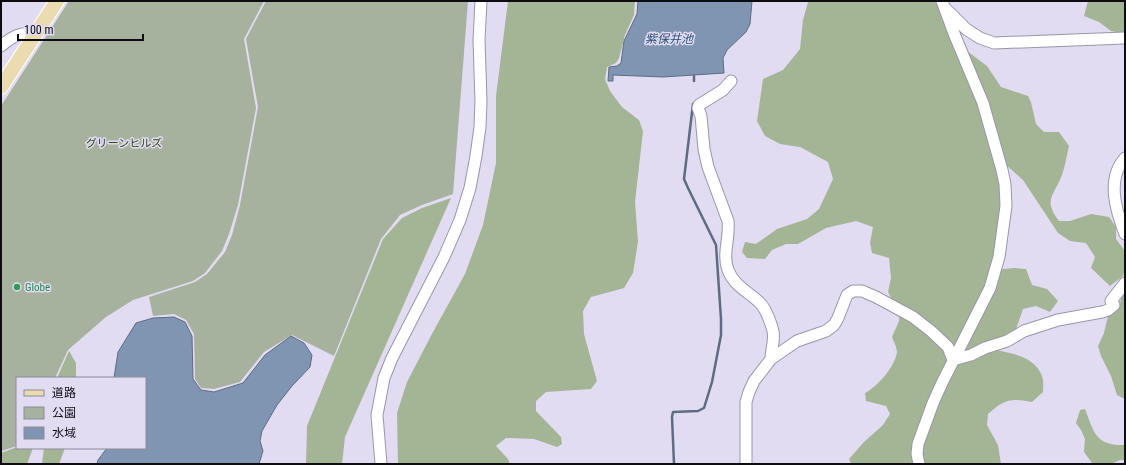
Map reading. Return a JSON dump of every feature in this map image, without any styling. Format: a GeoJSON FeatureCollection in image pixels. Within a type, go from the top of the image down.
{"type":"FeatureCollection","features":[{"type":"Feature","properties":{"kind":"main road"},"geometry":{"type":"LineString","coordinates":[[1,87],[57,1]]}},
{"type":"Feature","properties":{"kind":"street"},"geometry":{"type":"LineString","coordinates":[[381,464],[376,415],[384,378],[392,358],[444,257],[460,220],[470,188],[480,127],[481,101],[478,40],[481,1]]}},
{"type":"Feature","properties":{"kind":"street"},"geometry":{"type":"LineString","coordinates":[[943,4],[966,29],[980,38],[994,42],[1125,38]]}},
{"type":"Feature","properties":{"kind":"street"},"geometry":{"type":"LineString","coordinates":[[919,464],[917,454],[922,430],[953,360],[990,288],[999,257],[1006,206],[1005,184],[984,102],[943,4]]}},
{"type":"Feature","properties":{"kind":"street"},"geometry":{"type":"LineString","coordinates":[[3,41],[22,34],[35,34]]}},
{"type":"Feature","properties":{"kind":"street"},"geometry":{"type":"LineString","coordinates":[[731,82],[723,90],[699,105],[698,108],[701,116],[704,149],[708,167],[728,221],[729,228],[726,262],[729,272],[735,281],[742,289],[761,304],[769,321],[774,341],[771,359]]}},
{"type":"Feature","properties":{"kind":"street"},"geometry":{"type":"LineString","coordinates":[[1125,158],[1117,169],[1115,177],[1116,207],[1125,234]]}},
{"type":"Feature","properties":{"kind":"street"},"geometry":{"type":"LineString","coordinates":[[953,360],[971,355],[984,348],[1007,341],[1034,327],[1058,320],[1108,310],[1125,282]]}},
{"type":"Feature","properties":{"kind":"street"},"geometry":{"type":"LineString","coordinates":[[743,461],[746,402],[754,381],[771,359],[797,341],[826,331],[834,325],[847,295],[856,290],[876,296],[912,317],[931,331],[948,347],[953,360]]}},
{"type":"Feature","properties":{"kind":"green space","name":"グリーンヒルズ"},"geometry":{"type":"Polygon","coordinates":[[[69,1],[264,1],[244,39],[256,108],[238,205],[222,251],[205,273],[193,281],[133,300],[106,317],[68,350],[55,377],[16,377],[16,446],[1,451],[1,106],[69,1]]]}},
{"type":"Feature","properties":{"kind":"green space"},"geometry":{"type":"Polygon","coordinates":[[[266,1],[468,1],[453,194],[400,215],[381,239],[334,356],[292,335],[264,352],[240,382],[214,389],[201,388],[195,379],[194,334],[186,320],[174,314],[153,316],[149,297],[195,282],[207,274],[225,252],[232,235],[240,205],[258,107],[246,39],[266,1]]]}},
{"type":"Feature","properties":{"kind":"green space"},"geometry":{"type":"Polygon","coordinates":[[[508,1],[635,1],[634,15],[625,35],[619,58],[616,63],[607,67],[605,79],[610,91],[622,107],[639,120],[643,131],[635,202],[638,242],[633,273],[624,288],[591,297],[583,311],[584,334],[597,381],[591,389],[546,392],[536,401],[536,411],[561,437],[562,444],[557,447],[534,439],[506,438],[496,446],[508,459],[510,464],[398,464],[397,413],[407,382],[465,274],[483,225],[496,163],[496,96],[508,1]]]}},
{"type":"Feature","properties":{"kind":"green space"},"geometry":{"type":"Polygon","coordinates":[[[945,1],[952,42],[987,66],[1001,87],[1028,96],[1031,102],[1036,124],[1044,132],[1059,132],[1069,146],[1062,175],[1053,193],[1051,202],[1051,207],[1059,221],[1070,221],[1091,214],[1109,217],[1116,227],[1116,239],[1125,251],[1125,270],[1123,276],[1110,286],[1091,268],[1095,257],[1086,243],[1070,241],[1058,233],[1023,180],[1006,165],[997,173],[1002,202],[994,270],[1014,268],[1026,269],[1032,285],[1047,289],[1058,301],[1050,312],[1036,306],[1023,309],[1016,329],[1002,337],[990,340],[997,350],[1029,360],[1039,370],[1043,382],[1043,392],[1032,402],[1018,400],[1008,401],[999,405],[988,414],[987,425],[998,445],[1001,464],[851,464],[849,459],[864,442],[883,425],[890,414],[886,406],[866,401],[865,393],[885,376],[896,358],[897,352],[892,337],[899,321],[900,309],[894,303],[888,292],[891,278],[889,258],[872,253],[870,243],[873,227],[856,221],[826,228],[798,244],[786,244],[772,250],[765,259],[747,258],[742,252],[745,242],[756,244],[777,229],[807,219],[819,209],[833,179],[828,162],[800,147],[780,144],[765,136],[757,121],[763,79],[783,70],[800,49],[803,20],[808,2],[945,1]]]}},
{"type":"Feature","properties":{"kind":"green space"},"geometry":{"type":"Polygon","coordinates":[[[1088,1],[1125,1],[1125,38],[1121,33],[1111,31],[1099,22],[1084,16],[1088,1]]]}},
{"type":"Feature","properties":{"kind":"green space"},"geometry":{"type":"Polygon","coordinates":[[[451,198],[345,437],[342,464],[306,464],[307,426],[383,239],[402,218],[422,208],[451,198]]]}},
{"type":"Feature","properties":{"kind":"green space"},"geometry":{"type":"Polygon","coordinates":[[[1125,292],[1125,399],[1117,395],[1111,376],[1101,356],[1098,346],[1104,333],[1108,316],[1120,304],[1121,298],[1125,292]]]}},
{"type":"Feature","properties":{"kind":"green space"},"geometry":{"type":"Polygon","coordinates":[[[69,351],[76,363],[76,377],[57,377],[69,351]]]}},
{"type":"Feature","properties":{"kind":"green space"},"geometry":{"type":"Polygon","coordinates":[[[1085,409],[1097,436],[1107,443],[1125,445],[1125,460],[1120,460],[1111,464],[1092,463],[1084,452],[1085,439],[1076,423],[1080,410],[1085,409]]]}},
{"type":"Feature","properties":{"kind":"green space"},"geometry":{"type":"Polygon","coordinates":[[[16,447],[16,449],[33,449],[27,464],[1,464],[1,453],[16,447]]]}},
{"type":"Feature","properties":{"kind":"green space"},"geometry":{"type":"Polygon","coordinates":[[[44,449],[65,449],[59,464],[42,464],[44,449]]]}},
{"type":"Feature","properties":{"kind":"water","name":"紫保井池"},"geometry":{"type":"Polygon","coordinates":[[[638,1],[752,1],[750,24],[746,32],[727,50],[723,58],[724,73],[663,77],[613,75],[613,81],[608,81],[609,67],[617,66],[621,63],[624,41],[637,14],[638,1]]]}},
{"type":"Feature","properties":{"kind":"water"},"geometry":{"type":"Polygon","coordinates":[[[174,317],[185,322],[192,336],[193,379],[201,390],[214,392],[243,383],[265,355],[291,336],[304,343],[312,355],[310,367],[277,405],[262,431],[260,441],[263,451],[259,464],[97,464],[98,460],[106,449],[146,449],[146,377],[114,377],[118,352],[136,323],[153,318],[174,317]]]}},
{"type":"Feature","properties":{"kind":"waterway","name":"紫保井池"},"geometry":{"type":"LineString","coordinates":[[694,76],[694,81]]}},
{"type":"Feature","properties":{"kind":"waterway"},"geometry":{"type":"LineString","coordinates":[[674,464],[673,412],[698,411],[704,408],[712,382],[721,335],[716,245],[684,179],[693,104]]}},
{"type":"Feature","properties":{"kind":"place","name":"Globe"},"geometry":{"type":"Point","coordinates":[17,287]}}]}
